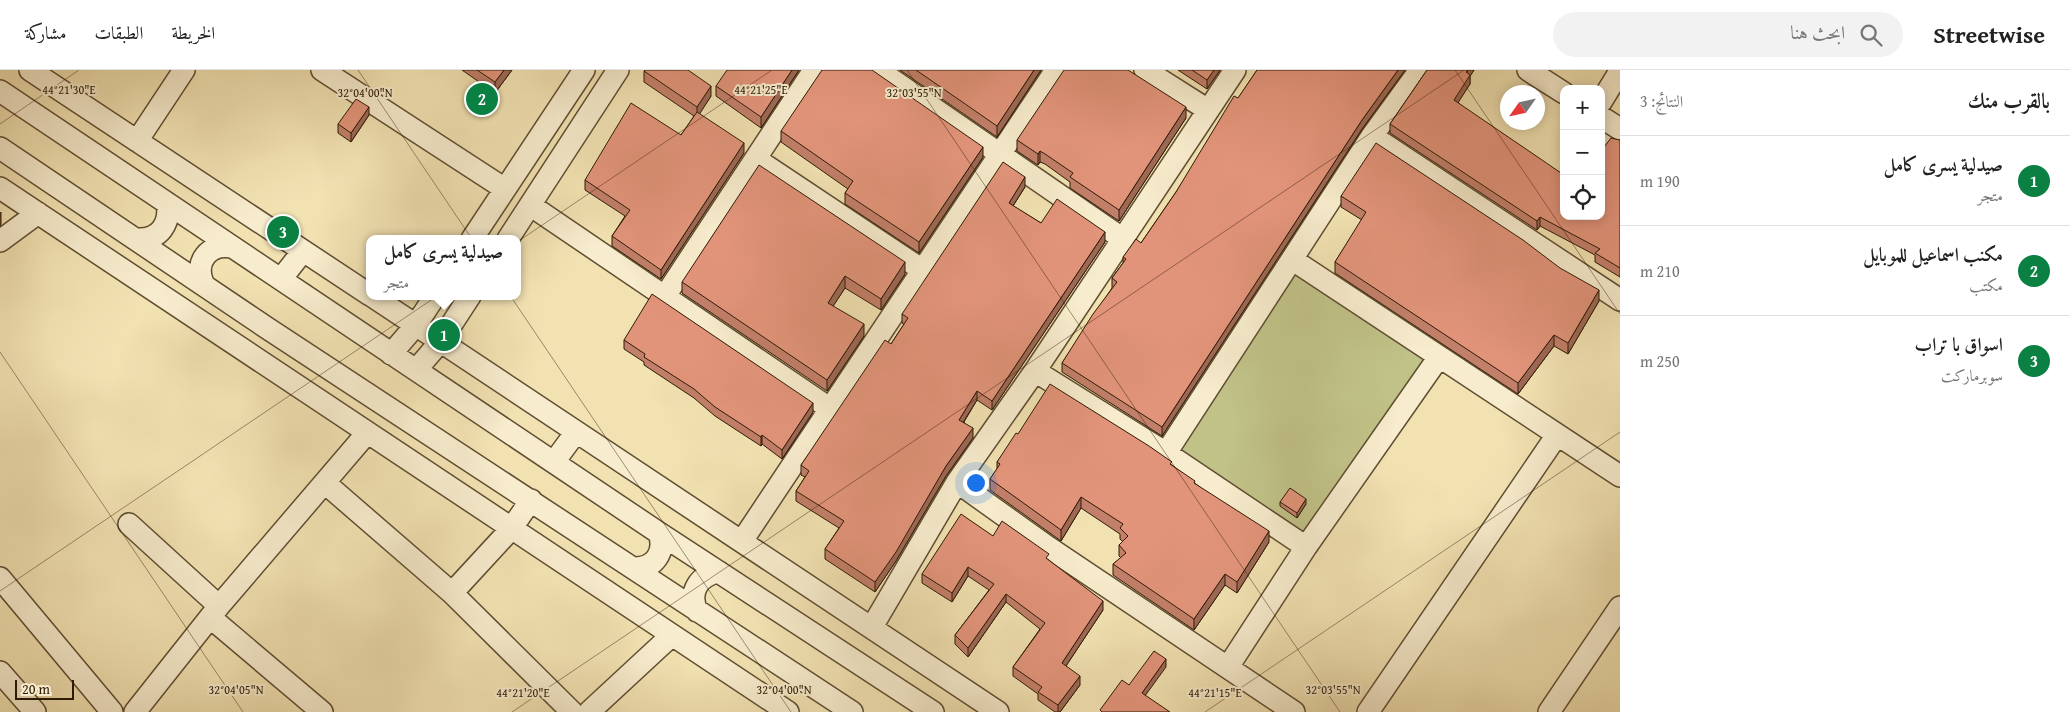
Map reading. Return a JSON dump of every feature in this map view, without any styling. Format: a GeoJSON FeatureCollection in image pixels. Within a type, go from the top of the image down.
{"type":"FeatureCollection","features":[{"type":"Feature","properties":{"kind":"street"},"geometry":{"type":"LineString","coordinates":[[30,70],[366,293]]}},
{"type":"Feature","properties":{"kind":"street"},"geometry":{"type":"LineString","coordinates":[[137,141],[184,70]]}},
{"type":"Feature","properties":{"kind":"street"},"geometry":{"type":"LineString","coordinates":[[322,70],[505,189]]}},
{"type":"Feature","properties":{"kind":"street"},"geometry":{"type":"LineString","coordinates":[[475,235],[584,70]]}},
{"type":"Feature","properties":{"kind":"street"},"geometry":{"type":"LineString","coordinates":[[511,235],[618,70]]}},
{"type":"Feature","properties":{"kind":"street"},"geometry":{"type":"LineString","coordinates":[[665,296],[814,70]]}},
{"type":"Feature","properties":{"kind":"street"},"geometry":{"type":"LineString","coordinates":[[878,70],[1002,153],[1123,238]]}},
{"type":"Feature","properties":{"kind":"street"},"geometry":{"type":"LineString","coordinates":[[742,541],[829,408],[924,271],[1056,70]]}},
{"type":"Feature","properties":{"kind":"street"},"geometry":{"type":"LineString","coordinates":[[1145,70],[1208,110]]}},
{"type":"Feature","properties":{"kind":"street"},"geometry":{"type":"LineString","coordinates":[[872,627],[957,482],[1035,371],[1235,70]]}},
{"type":"Feature","properties":{"kind":"street"},"geometry":{"type":"LineString","coordinates":[[1166,453],[1372,136],[1420,70]]}},
{"type":"Feature","properties":{"kind":"street"},"geometry":{"type":"LineString","coordinates":[[1528,70],[1560,90]]}},
{"type":"Feature","properties":{"kind":"street"},"geometry":{"type":"LineString","coordinates":[[1605,95],[1620,70]]}},
{"type":"Feature","properties":{"kind":"street"},"geometry":{"type":"LineString","coordinates":[[0,91],[659,533],[933,712]]}},
{"type":"Feature","properties":{"kind":"street"},"geometry":{"type":"LineString","coordinates":[[1605,120],[1620,129]]}},
{"type":"Feature","properties":{"kind":"street"},"geometry":{"type":"LineString","coordinates":[[1372,136],[1620,300]]}},
{"type":"Feature","properties":{"kind":"street"},"geometry":{"type":"LineString","coordinates":[[0,148],[138,239],[266,328],[852,712]]}},
{"type":"Feature","properties":{"kind":"street"},"geometry":{"type":"LineString","coordinates":[[756,159],[924,271]]}},
{"type":"Feature","properties":{"kind":"street"},"geometry":{"type":"LineString","coordinates":[[0,188],[250,353],[671,636],[788,712]]}},
{"type":"Feature","properties":{"kind":"street"},"geometry":{"type":"LineString","coordinates":[[138,239],[151,238],[162,230],[168,217],[167,203]]}},
{"type":"Feature","properties":{"kind":"street"},"geometry":{"type":"LineString","coordinates":[[530,205],[829,408]]}},
{"type":"Feature","properties":{"kind":"street"},"geometry":{"type":"LineString","coordinates":[[0,242],[38,213]]}},
{"type":"Feature","properties":{"kind":"street"},"geometry":{"type":"LineString","coordinates":[[203,283],[199,270],[207,253],[218,246],[232,247]]}},
{"type":"Feature","properties":{"kind":"street"},"geometry":{"type":"LineString","coordinates":[[281,280],[303,251]]}},
{"type":"Feature","properties":{"kind":"street"},"geometry":{"type":"LineString","coordinates":[[1293,260],[1620,476]]}},
{"type":"Feature","properties":{"kind":"street"},"geometry":{"type":"LineString","coordinates":[[377,300],[998,712]]}},
{"type":"Feature","properties":{"kind":"street"},"geometry":{"type":"LineString","coordinates":[[391,354],[416,325],[432,300]]}},
{"type":"Feature","properties":{"kind":"street"},"geometry":{"type":"LineString","coordinates":[[416,370],[440,342],[467,300]]}},
{"type":"Feature","properties":{"kind":"street"},"geometry":{"type":"LineString","coordinates":[[250,353],[266,328]]}},
{"type":"Feature","properties":{"kind":"street"},"geometry":{"type":"LineString","coordinates":[[1228,667],[1306,547],[1439,356]]}},
{"type":"Feature","properties":{"kind":"street"},"geometry":{"type":"LineString","coordinates":[[1035,371],[1166,453],[1306,547]]}},
{"type":"Feature","properties":{"kind":"street"},"geometry":{"type":"LineString","coordinates":[[554,462],[576,432]]}},
{"type":"Feature","properties":{"kind":"street"},"geometry":{"type":"LineString","coordinates":[[135,712],[215,612],[367,433]]}},
{"type":"Feature","properties":{"kind":"street"},"geometry":{"type":"LineString","coordinates":[[1368,712],[1557,435]]}},
{"type":"Feature","properties":{"kind":"street"},"geometry":{"type":"LineString","coordinates":[[957,482],[1048,547],[1294,712]]}},
{"type":"Feature","properties":{"kind":"street"},"geometry":{"type":"LineString","coordinates":[[325,483],[452,593],[572,712]]}},
{"type":"Feature","properties":{"kind":"street"},"geometry":{"type":"LineString","coordinates":[[452,593],[511,529],[531,500]]}},
{"type":"Feature","properties":{"kind":"street"},"geometry":{"type":"LineString","coordinates":[[129,524],[215,612],[322,712]]}},
{"type":"Feature","properties":{"kind":"street"},"geometry":{"type":"LineString","coordinates":[[633,568],[647,567],[657,559],[662,546],[659,533]]}},
{"type":"Feature","properties":{"kind":"street"},"geometry":{"type":"LineString","coordinates":[[698,611],[694,600],[695,588],[702,578],[719,572]]}},
{"type":"Feature","properties":{"kind":"street"},"geometry":{"type":"LineString","coordinates":[[0,578],[112,712]]}},
{"type":"Feature","properties":{"kind":"street"},"geometry":{"type":"LineString","coordinates":[[1548,712],[1620,607]]}},
{"type":"Feature","properties":{"kind":"street"},"geometry":{"type":"LineString","coordinates":[[589,712],[671,636]]}},
{"type":"Feature","properties":{"kind":"street"},"geometry":{"type":"LineString","coordinates":[[0,672],[35,712]]}},
{"type":"Feature","properties":{"kind":"green space"},"geometry":{"type":"Polygon","coordinates":[[[1293,266],[1431,357],[1305,534],[1175,451],[1293,266]]]}},
{"type":"Feature","properties":{"kind":"building"},"geometry":{"type":"Polygon","coordinates":[[[477,70],[504,70],[495,82],[477,70]]]}},
{"type":"Feature","properties":{"kind":"building"},"geometry":{"type":"Polygon","coordinates":[[[645,70],[688,70],[711,86],[697,107],[645,70]]]}},
{"type":"Feature","properties":{"kind":"building"},"geometry":{"type":"Polygon","coordinates":[[[727,70],[792,70],[761,117],[716,86],[727,70]]]}},
{"type":"Feature","properties":{"kind":"building"},"geometry":{"type":"Polygon","coordinates":[[[822,70],[872,70],[983,147],[919,242],[845,193],[853,181],[781,131],[822,70]]]}},
{"type":"Feature","properties":{"kind":"building"},"geometry":{"type":"Polygon","coordinates":[[[916,70],[1034,70],[997,126],[916,70]]]}},
{"type":"Feature","properties":{"kind":"building"},"geometry":{"type":"Polygon","coordinates":[[[1064,70],[1128,70],[1186,107],[1119,210],[1070,177],[1073,173],[1040,151],[1038,154],[1017,140],[1064,70]]]}},
{"type":"Feature","properties":{"kind":"building"},"geometry":{"type":"Polygon","coordinates":[[[1192,70],[1214,70],[1207,80],[1192,70]]]}},
{"type":"Feature","properties":{"kind":"building"},"geometry":{"type":"Polygon","coordinates":[[[1257,70],[1398,70],[1362,120],[1162,427],[1062,363],[1093,314],[1117,282],[1112,278],[1126,259],[1123,257],[1136,239],[1141,243],[1176,192],[1234,96],[1238,98],[1257,70]]]}},
{"type":"Feature","properties":{"kind":"building"},"geometry":{"type":"Polygon","coordinates":[[[1427,70],[1468,70],[1466,72],[1470,75],[1454,100],[1560,172],[1560,220],[1605,220],[1605,146],[1611,138],[1620,140],[1620,268],[1595,253],[1600,249],[1540,217],[1537,221],[1390,124],[1427,70]]]}},
{"type":"Feature","properties":{"kind":"building"},"geometry":{"type":"Polygon","coordinates":[[[356,99],[369,107],[351,133],[338,124],[356,99]]]}},
{"type":"Feature","properties":{"kind":"building"},"geometry":{"type":"Polygon","coordinates":[[[631,103],[681,135],[697,112],[744,143],[661,270],[612,236],[630,210],[585,180],[631,103]]]}},
{"type":"Feature","properties":{"kind":"building"},"geometry":{"type":"Polygon","coordinates":[[[1376,143],[1523,240],[1560,268],[1599,290],[1568,343],[1554,335],[1518,383],[1335,262],[1366,212],[1341,196],[1376,143]]]}},
{"type":"Feature","properties":{"kind":"building"},"geometry":{"type":"Polygon","coordinates":[[[1003,162],[1025,177],[1009,203],[1041,223],[1057,199],[1105,232],[992,401],[977,391],[959,420],[973,428],[946,466],[896,552],[875,582],[825,549],[844,521],[796,491],[809,471],[801,465],[885,340],[891,344],[908,318],[902,314],[1003,162]]]}},
{"type":"Feature","properties":{"kind":"building"},"geometry":{"type":"Polygon","coordinates":[[[759,165],[905,262],[881,299],[845,276],[828,303],[864,324],[827,380],[682,282],[759,165]]]}},
{"type":"Feature","properties":{"kind":"building"},"geometry":{"type":"Polygon","coordinates":[[[652,294],[813,403],[782,450],[762,435],[761,437],[715,407],[694,389],[644,357],[645,354],[624,340],[652,294]]]}},
{"type":"Feature","properties":{"kind":"building"},"geometry":{"type":"Polygon","coordinates":[[[1050,384],[1149,446],[1172,462],[1170,464],[1195,481],[1194,483],[1269,531],[1237,582],[1225,574],[1194,619],[1113,564],[1126,553],[1119,545],[1128,536],[1120,528],[1123,524],[1081,497],[1061,530],[990,479],[1000,464],[997,462],[1016,433],[1018,434],[1050,384]]]}},
{"type":"Feature","properties":{"kind":"building"},"geometry":{"type":"Polygon","coordinates":[[[1290,488],[1306,499],[1297,513],[1280,502],[1290,488]]]}},
{"type":"Feature","properties":{"kind":"building"},"geometry":{"type":"Polygon","coordinates":[[[961,514],[993,536],[1002,521],[1049,554],[1046,558],[1103,601],[1062,663],[1080,676],[1058,705],[1038,692],[1042,687],[1013,667],[1045,623],[1006,594],[968,648],[955,635],[994,584],[968,567],[952,593],[922,574],[961,514]]]}},
{"type":"Feature","properties":{"kind":"building"},"geometry":{"type":"Polygon","coordinates":[[[1154,651],[1166,659],[1142,693],[1170,712],[1102,712],[1100,710],[1122,680],[1129,685],[1154,651]]]}},
{"type":"Feature","properties":{"kind":"place","name":"مكنب اسماعيل للموبايل"},"geometry":{"type":"Point","coordinates":[482,99]}},
{"type":"Feature","properties":{"kind":"place","name":"اسواق با تراب"},"geometry":{"type":"Point","coordinates":[283,232]}},
{"type":"Feature","properties":{"kind":"place","name":"صيدلية يسرى كامل"},"geometry":{"type":"Point","coordinates":[444,335]}}]}
